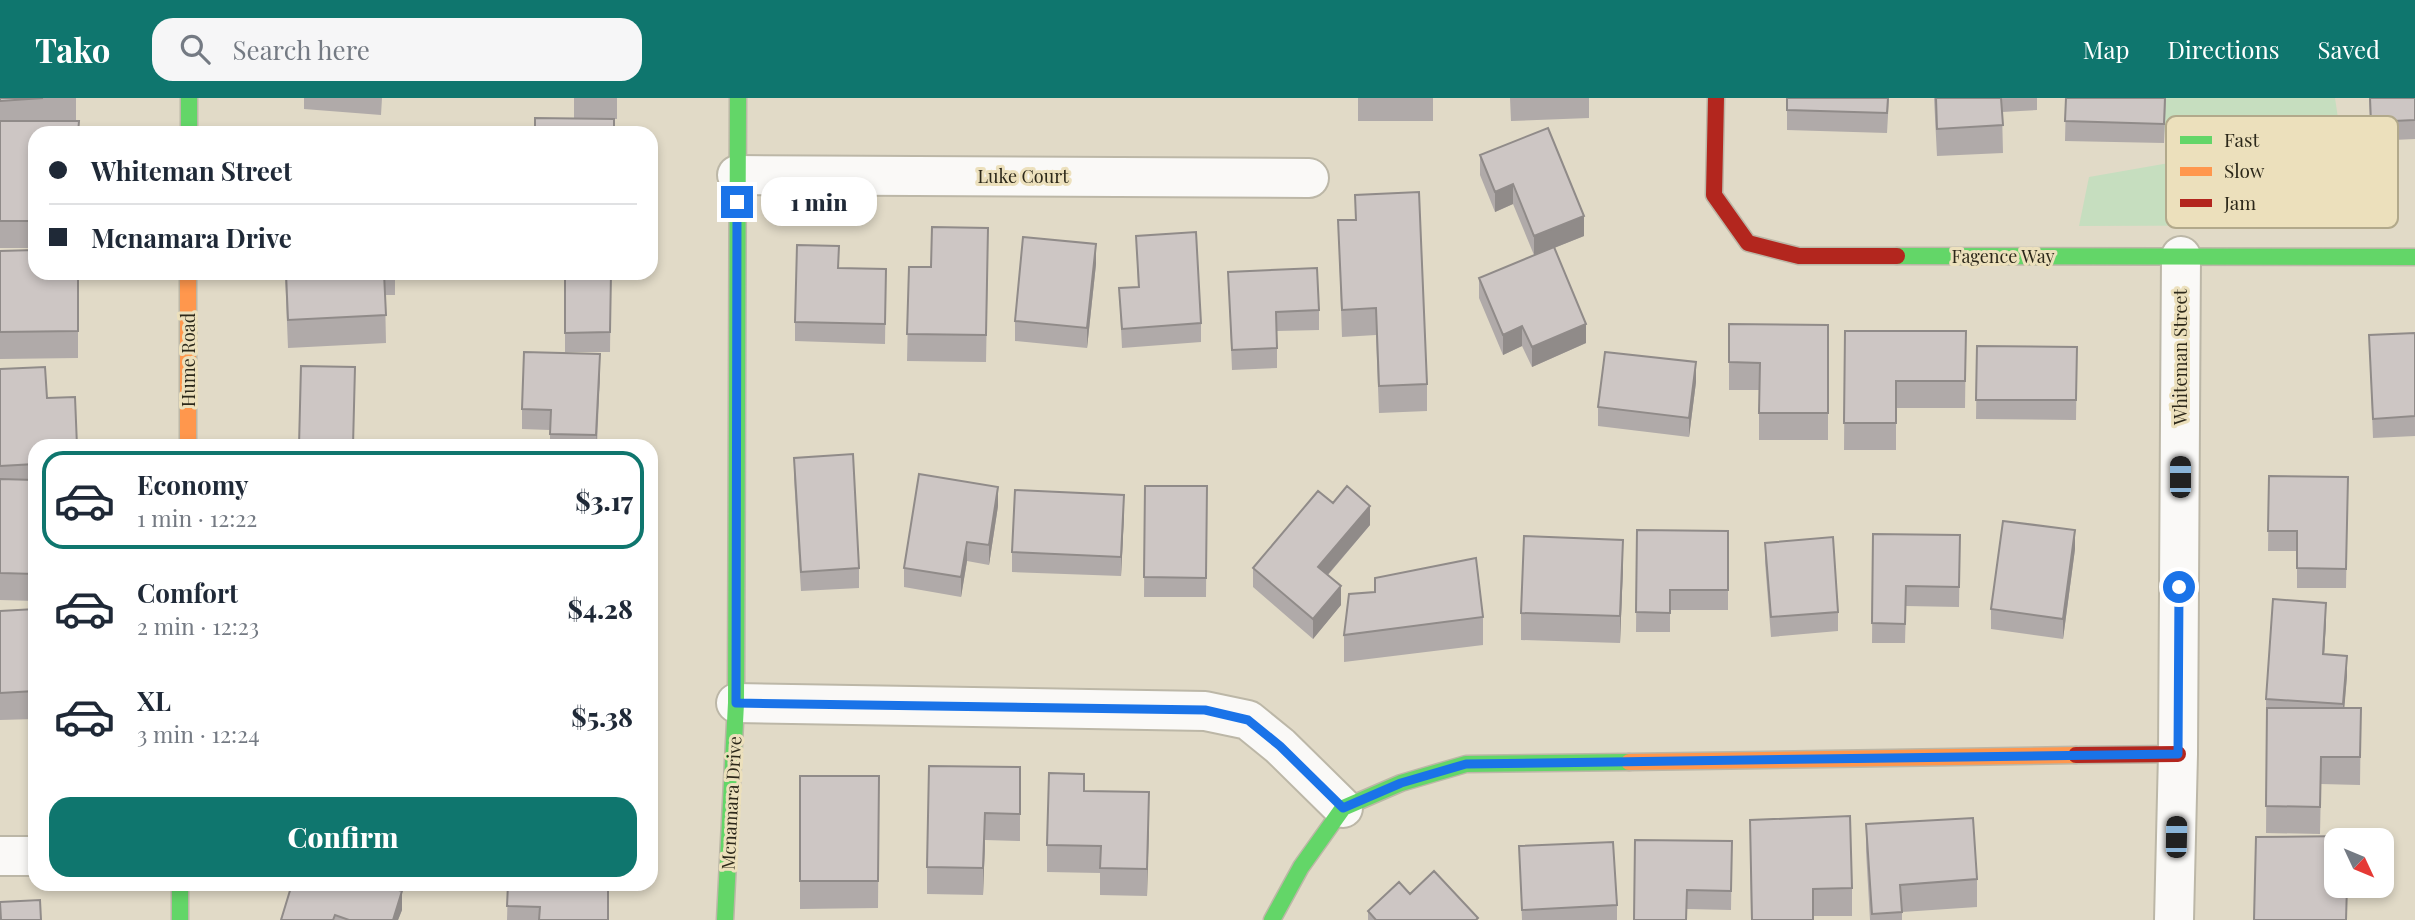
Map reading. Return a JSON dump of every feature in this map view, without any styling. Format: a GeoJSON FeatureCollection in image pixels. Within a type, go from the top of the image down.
{"type":"FeatureCollection","features":[{"type":"Feature","properties":{"kind":"street"},"geometry":{"type":"LineString","coordinates":[[189,98],[189,126]]}},
{"type":"Feature","properties":{"kind":"street","name":"Mcnamara Drive"},"geometry":{"type":"LineString","coordinates":[[726,920],[736,703],[738,98]]}},
{"type":"Feature","properties":{"kind":"street","name":"Fagence Way"},"geometry":{"type":"LineString","coordinates":[[1716,98],[1714,195],[1748,243],[1799,256],[2415,257]]}},
{"type":"Feature","properties":{"kind":"street","name":"Luke Court"},"geometry":{"type":"LineString","coordinates":[[737,174],[1309,178]]}},
{"type":"Feature","properties":{"kind":"street","name":"Whiteman Street"},"geometry":{"type":"LineString","coordinates":[[2174,920],[2178,754],[2181,256]]}},
{"type":"Feature","properties":{"kind":"street","name":"Hume Road"},"geometry":{"type":"LineString","coordinates":[[188,280],[188,439]]}},
{"type":"Feature","properties":{"kind":"street"},"geometry":{"type":"LineString","coordinates":[[736,703],[1205,710],[1248,720],[1280,746],[1343,808]]}},
{"type":"Feature","properties":{"kind":"street"},"geometry":{"type":"LineString","coordinates":[[1272,920],[1301,867],[1343,808],[1401,783],[1466,764],[2178,754]]}},
{"type":"Feature","properties":{"kind":"street"},"geometry":{"type":"LineString","coordinates":[[0,856],[28,856]]}},
{"type":"Feature","properties":{"kind":"street"},"geometry":{"type":"LineString","coordinates":[[180,891],[180,920]]}},
{"type":"Feature","properties":{"kind":"green space"},"geometry":{"type":"Polygon","coordinates":[[[2160,98],[2335,98],[2338,116],[2166,116],[2166,141],[2160,98]]]}},
{"type":"Feature","properties":{"kind":"green space"},"geometry":{"type":"Polygon","coordinates":[[[2166,164],[2166,226],[2079,226],[2089,177],[2166,164]]]}},
{"type":"Feature","properties":{"kind":"building"},"geometry":{"type":"Polygon","coordinates":[[[0,98],[43,98],[0,101],[0,98]]]}},
{"type":"Feature","properties":{"kind":"building"},"geometry":{"type":"Polygon","coordinates":[[[1787,98],[1888,98],[1887,113],[1787,110],[1787,98]]]}},
{"type":"Feature","properties":{"kind":"building"},"geometry":{"type":"Polygon","coordinates":[[[1936,98],[2001,98],[2003,125],[1937,129],[1936,98]]]}},
{"type":"Feature","properties":{"kind":"building"},"geometry":{"type":"Polygon","coordinates":[[[2066,98],[2165,98],[2164,124],[2065,121],[2066,98]]]}},
{"type":"Feature","properties":{"kind":"building"},"geometry":{"type":"Polygon","coordinates":[[[2370,98],[2415,98],[2415,120],[2398,121],[2398,116],[2371,116],[2370,98]]]}},
{"type":"Feature","properties":{"kind":"building"},"geometry":{"type":"Polygon","coordinates":[[[535,118],[614,119],[614,126],[535,126],[535,118]]]}},
{"type":"Feature","properties":{"kind":"building"},"geometry":{"type":"Polygon","coordinates":[[[0,121],[79,121],[79,126],[28,126],[28,221],[0,221],[0,121]]]}},
{"type":"Feature","properties":{"kind":"building"},"geometry":{"type":"Polygon","coordinates":[[[1548,128],[1584,216],[1534,236],[1513,184],[1495,192],[1480,155],[1548,128]]]}},
{"type":"Feature","properties":{"kind":"building"},"geometry":{"type":"Polygon","coordinates":[[[1419,192],[1427,384],[1379,386],[1376,308],[1342,310],[1338,220],[1356,220],[1355,195],[1419,192]]]}},
{"type":"Feature","properties":{"kind":"building"},"geometry":{"type":"Polygon","coordinates":[[[932,227],[988,228],[986,335],[907,334],[909,267],[931,267],[932,227]]]}},
{"type":"Feature","properties":{"kind":"building"},"geometry":{"type":"Polygon","coordinates":[[[1196,232],[1201,323],[1122,329],[1119,288],[1139,287],[1136,236],[1196,232]]]}},
{"type":"Feature","properties":{"kind":"building"},"geometry":{"type":"Polygon","coordinates":[[[1023,237],[1096,244],[1087,328],[1015,321],[1023,237]]]}},
{"type":"Feature","properties":{"kind":"building"},"geometry":{"type":"Polygon","coordinates":[[[797,245],[839,246],[838,268],[886,269],[885,324],[795,322],[797,245]]]}},
{"type":"Feature","properties":{"kind":"building"},"geometry":{"type":"Polygon","coordinates":[[[1554,247],[1586,324],[1532,347],[1522,326],[1503,335],[1479,278],[1554,247]]]}},
{"type":"Feature","properties":{"kind":"building"},"geometry":{"type":"Polygon","coordinates":[[[28,250],[28,280],[78,280],[78,331],[0,332],[0,251],[28,250]]]}},
{"type":"Feature","properties":{"kind":"building"},"geometry":{"type":"Polygon","coordinates":[[[1317,268],[1319,310],[1276,312],[1277,348],[1232,350],[1228,272],[1317,268]]]}},
{"type":"Feature","properties":{"kind":"building"},"geometry":{"type":"Polygon","coordinates":[[[286,280],[384,280],[386,315],[288,320],[286,280]]]}},
{"type":"Feature","properties":{"kind":"building"},"geometry":{"type":"Polygon","coordinates":[[[565,280],[611,280],[610,332],[565,333],[565,280]]]}},
{"type":"Feature","properties":{"kind":"building"},"geometry":{"type":"Polygon","coordinates":[[[1729,324],[1828,325],[1828,413],[1759,413],[1760,363],[1729,362],[1729,324]]]}},
{"type":"Feature","properties":{"kind":"building"},"geometry":{"type":"Polygon","coordinates":[[[1845,331],[1966,331],[1965,381],[1896,381],[1896,423],[1844,423],[1845,331]]]}},
{"type":"Feature","properties":{"kind":"building"},"geometry":{"type":"Polygon","coordinates":[[[2415,333],[2415,416],[2373,419],[2369,335],[2415,333]]]}},
{"type":"Feature","properties":{"kind":"building"},"geometry":{"type":"Polygon","coordinates":[[[1977,346],[2077,347],[2076,400],[1976,400],[1977,346]]]}},
{"type":"Feature","properties":{"kind":"building"},"geometry":{"type":"Polygon","coordinates":[[[524,352],[600,354],[596,435],[550,434],[551,410],[522,409],[524,352]]]}},
{"type":"Feature","properties":{"kind":"building"},"geometry":{"type":"Polygon","coordinates":[[[1605,352],[1696,362],[1689,418],[1598,407],[1605,352]]]}},
{"type":"Feature","properties":{"kind":"building"},"geometry":{"type":"Polygon","coordinates":[[[301,366],[355,367],[353,439],[299,439],[301,366]]]}},
{"type":"Feature","properties":{"kind":"building"},"geometry":{"type":"Polygon","coordinates":[[[45,367],[47,398],[75,397],[77,439],[28,439],[28,464],[0,466],[0,369],[45,367]]]}},
{"type":"Feature","properties":{"kind":"building"},"geometry":{"type":"Polygon","coordinates":[[[853,454],[859,568],[801,572],[794,458],[853,454]]]}},
{"type":"Feature","properties":{"kind":"building"},"geometry":{"type":"Polygon","coordinates":[[[919,474],[998,487],[989,545],[967,542],[961,577],[904,568],[919,474]]]}},
{"type":"Feature","properties":{"kind":"building"},"geometry":{"type":"Polygon","coordinates":[[[2269,476],[2348,477],[2346,569],[2297,568],[2297,531],[2268,531],[2269,476]]]}},
{"type":"Feature","properties":{"kind":"building"},"geometry":{"type":"Polygon","coordinates":[[[0,479],[28,480],[28,574],[0,573],[0,479]]]}},
{"type":"Feature","properties":{"kind":"building"},"geometry":{"type":"Polygon","coordinates":[[[1145,486],[1207,486],[1206,578],[1144,577],[1145,486]]]}},
{"type":"Feature","properties":{"kind":"building"},"geometry":{"type":"Polygon","coordinates":[[[1347,486],[1370,506],[1318,567],[1341,586],[1313,619],[1253,568],[1318,491],[1333,503],[1347,486]]]}},
{"type":"Feature","properties":{"kind":"building"},"geometry":{"type":"Polygon","coordinates":[[[1015,490],[1124,495],[1121,557],[1012,552],[1015,490]]]}},
{"type":"Feature","properties":{"kind":"building"},"geometry":{"type":"Polygon","coordinates":[[[2003,521],[2075,530],[2063,619],[1991,609],[2003,521]]]}},
{"type":"Feature","properties":{"kind":"building"},"geometry":{"type":"Polygon","coordinates":[[[1637,530],[1728,531],[1728,590],[1670,590],[1670,613],[1636,612],[1637,530]]]}},
{"type":"Feature","properties":{"kind":"building"},"geometry":{"type":"Polygon","coordinates":[[[1873,534],[1960,535],[1959,587],[1906,586],[1905,624],[1872,623],[1873,534]]]}},
{"type":"Feature","properties":{"kind":"building"},"geometry":{"type":"Polygon","coordinates":[[[1524,536],[1623,540],[1620,616],[1521,613],[1524,536]]]}},
{"type":"Feature","properties":{"kind":"building"},"geometry":{"type":"Polygon","coordinates":[[[1833,537],[1838,612],[1771,617],[1765,543],[1833,537]]]}},
{"type":"Feature","properties":{"kind":"building"},"geometry":{"type":"Polygon","coordinates":[[[1476,558],[1483,617],[1344,635],[1349,594],[1375,592],[1375,578],[1476,558]]]}},
{"type":"Feature","properties":{"kind":"building"},"geometry":{"type":"Polygon","coordinates":[[[2273,599],[2326,603],[2323,654],[2347,656],[2343,704],[2266,699],[2273,599]]]}},
{"type":"Feature","properties":{"kind":"building"},"geometry":{"type":"Polygon","coordinates":[[[28,609],[28,691],[0,693],[0,611],[28,609]]]}},
{"type":"Feature","properties":{"kind":"building"},"geometry":{"type":"Polygon","coordinates":[[[2267,708],[2361,708],[2360,757],[2321,757],[2320,807],[2266,806],[2267,708]]]}},
{"type":"Feature","properties":{"kind":"building"},"geometry":{"type":"Polygon","coordinates":[[[929,766],[1020,767],[1020,814],[985,813],[983,868],[927,867],[929,766]]]}},
{"type":"Feature","properties":{"kind":"building"},"geometry":{"type":"Polygon","coordinates":[[[1049,773],[1084,774],[1084,791],[1149,792],[1147,869],[1100,868],[1101,846],[1047,845],[1049,773]]]}},
{"type":"Feature","properties":{"kind":"building"},"geometry":{"type":"Polygon","coordinates":[[[800,776],[879,776],[878,881],[800,881],[800,776]]]}},
{"type":"Feature","properties":{"kind":"building"},"geometry":{"type":"Polygon","coordinates":[[[1850,816],[1852,888],[1813,889],[1813,920],[1752,920],[1750,820],[1850,816]]]}},
{"type":"Feature","properties":{"kind":"building"},"geometry":{"type":"Polygon","coordinates":[[[1973,818],[1977,879],[1900,885],[1902,912],[1872,914],[1866,824],[1973,818]]]}},
{"type":"Feature","properties":{"kind":"building"},"geometry":{"type":"Polygon","coordinates":[[[2324,836],[2324,898],[2347,898],[2346,920],[2254,920],[2256,837],[2324,836]]]}},
{"type":"Feature","properties":{"kind":"building"},"geometry":{"type":"Polygon","coordinates":[[[1635,840],[1732,841],[1731,891],[1687,890],[1686,920],[1634,920],[1635,840]]]}},
{"type":"Feature","properties":{"kind":"building"},"geometry":{"type":"Polygon","coordinates":[[[1613,842],[1617,905],[1522,910],[1519,846],[1613,842]]]}},
{"type":"Feature","properties":{"kind":"building"},"geometry":{"type":"Polygon","coordinates":[[[1434,871],[1478,918],[1476,920],[1376,920],[1368,911],[1399,882],[1410,894],[1434,871]]]}},
{"type":"Feature","properties":{"kind":"building"},"geometry":{"type":"Polygon","coordinates":[[[290,891],[402,891],[393,920],[349,920],[335,915],[333,920],[281,920],[290,891]]]}},
{"type":"Feature","properties":{"kind":"building"},"geometry":{"type":"Polygon","coordinates":[[[508,891],[608,891],[608,920],[539,920],[540,907],[507,906],[508,891]]]}},
{"type":"Feature","properties":{"kind":"building"},"geometry":{"type":"Polygon","coordinates":[[[40,900],[41,920],[1,920],[0,902],[40,900]]]}},
{"type":"Feature","properties":{"kind":"traffic: fast"},"geometry":{"type":"LineString","coordinates":[[189,98],[189,126]]}},
{"type":"Feature","properties":{"kind":"traffic: fast"},"geometry":{"type":"LineString","coordinates":[[725,920],[736,703],[738,98]]}},
{"type":"Feature","properties":{"kind":"traffic: fast"},"geometry":{"type":"LineString","coordinates":[[1897,256],[2415,257]]}},
{"type":"Feature","properties":{"kind":"traffic: fast"},"geometry":{"type":"LineString","coordinates":[[1272,920],[1301,867],[1343,808],[1401,783],[1466,764],[1629,762]]}},
{"type":"Feature","properties":{"kind":"traffic: fast"},"geometry":{"type":"LineString","coordinates":[[180,891],[180,920]]}},
{"type":"Feature","properties":{"kind":"traffic: slow"},"geometry":{"type":"LineString","coordinates":[[188,280],[188,439]]}},
{"type":"Feature","properties":{"kind":"traffic: slow"},"geometry":{"type":"LineString","coordinates":[[1629,762],[2076,755]]}},
{"type":"Feature","properties":{"kind":"traffic: jam"},"geometry":{"type":"LineString","coordinates":[[1716,98],[1714,195],[1748,243],[1799,256],[1897,256]]}},
{"type":"Feature","properties":{"kind":"traffic: jam"},"geometry":{"type":"LineString","coordinates":[[2076,755],[2178,754]]}},
{"type":"Feature","properties":{"kind":"route"},"geometry":{"type":"LineString","coordinates":[[737,202],[736,703],[1205,710],[1248,720],[1280,746],[1343,808],[1401,783],[1466,764],[2178,754],[2179,587]]}}]}
